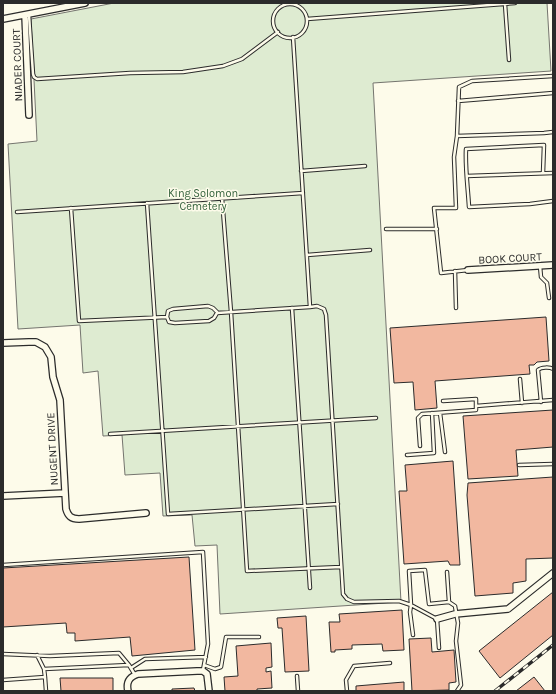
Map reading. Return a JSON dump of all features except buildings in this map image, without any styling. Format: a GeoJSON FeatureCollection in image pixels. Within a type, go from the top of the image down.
{"type":"FeatureCollection","features":[{"type":"Feature","properties":{"kind":"street"},"geometry":{"type":"LineString","coordinates":[[50,3],[52,10]]}},
{"type":"Feature","properties":{"kind":"street"},"geometry":{"type":"LineString","coordinates":[[3,19],[85,3]]}},
{"type":"Feature","properties":{"kind":"street","name":"NIADER COURT"},"geometry":{"type":"LineString","coordinates":[[27,14],[29,115]]}},
{"type":"Feature","properties":{"kind":"street","name":"BOOK COURT"},"geometry":{"type":"LineString","coordinates":[[468,270],[553,265]]}},
{"type":"Feature","properties":{"kind":"street","name":"NUGENT DRIVE"},"geometry":{"type":"LineString","coordinates":[[3,344],[36,342],[45,347],[51,357],[53,377],[60,400],[66,509],[71,518],[75,519],[146,513]]}},
{"type":"Feature","properties":{"kind":"street"},"geometry":{"type":"LineString","coordinates":[[3,496],[65,493]]}},
{"type":"Feature","properties":{"kind":"street"},"geometry":{"type":"LineString","coordinates":[[437,618],[456,614],[508,609],[553,573]]}},
{"type":"Feature","properties":{"kind":"street"},"geometry":{"type":"LineString","coordinates":[[128,691],[127,684],[132,676],[135,675],[196,670],[203,668],[207,674],[209,691]]}},
{"type":"Feature","properties":{"kind":"lane"},"geometry":{"type":"LineString","coordinates":[[307,19],[515,3]]}},
{"type":"Feature","properties":{"kind":"lane"},"geometry":{"type":"LineString","coordinates":[[286,4],[292,4],[302,8],[307,19],[306,28],[293,37],[287,37],[278,32],[273,21],[274,16],[281,7],[286,4]]}},
{"type":"Feature","properties":{"kind":"lane"},"geometry":{"type":"LineString","coordinates":[[505,4],[509,60]]}},
{"type":"Feature","properties":{"kind":"lane"},"geometry":{"type":"LineString","coordinates":[[27,14],[33,74],[37,79],[130,73],[183,72],[223,66],[242,59],[278,32]]}},
{"type":"Feature","properties":{"kind":"lane"},"geometry":{"type":"LineString","coordinates":[[293,37],[310,307]]}},
{"type":"Feature","properties":{"kind":"lane"},"geometry":{"type":"LineString","coordinates":[[468,270],[442,273],[434,208],[456,208],[454,157],[457,136],[459,87],[472,82],[553,76]]}},
{"type":"Feature","properties":{"kind":"lane"},"geometry":{"type":"LineString","coordinates":[[458,101],[553,93]]}},
{"type":"Feature","properties":{"kind":"lane"},"geometry":{"type":"LineString","coordinates":[[457,136],[553,132]]}},
{"type":"Feature","properties":{"kind":"lane"},"geometry":{"type":"LineString","coordinates":[[543,173],[544,145],[466,149],[469,207],[530,204],[553,201]]}},
{"type":"Feature","properties":{"kind":"lane"},"geometry":{"type":"LineString","coordinates":[[301,170],[365,166]]}},
{"type":"Feature","properties":{"kind":"lane"},"geometry":{"type":"LineString","coordinates":[[467,176],[553,173]]}},
{"type":"Feature","properties":{"kind":"lane"},"geometry":{"type":"LineString","coordinates":[[17,212],[303,193]]}},
{"type":"Feature","properties":{"kind":"lane"},"geometry":{"type":"LineString","coordinates":[[222,198],[231,312],[247,571],[342,566]]}},
{"type":"Feature","properties":{"kind":"lane"},"geometry":{"type":"LineString","coordinates":[[147,203],[168,514],[338,504]]}},
{"type":"Feature","properties":{"kind":"lane"},"geometry":{"type":"LineString","coordinates":[[71,208],[79,321],[167,317]]}},
{"type":"Feature","properties":{"kind":"lane"},"geometry":{"type":"LineString","coordinates":[[386,229],[436,229]]}},
{"type":"Feature","properties":{"kind":"lane"},"geometry":{"type":"LineString","coordinates":[[307,255],[370,250]]}},
{"type":"Feature","properties":{"kind":"lane"},"geometry":{"type":"LineString","coordinates":[[540,266],[541,277],[547,283],[549,298]]}},
{"type":"Feature","properties":{"kind":"lane"},"geometry":{"type":"LineString","coordinates":[[454,271],[456,308]]}},
{"type":"Feature","properties":{"kind":"lane"},"geometry":{"type":"LineString","coordinates":[[201,306],[213,308],[217,313],[214,318],[209,321],[175,324],[169,322],[167,317],[168,311],[173,309],[201,306]]}},
{"type":"Feature","properties":{"kind":"lane"},"geometry":{"type":"LineString","coordinates":[[217,313],[317,306],[324,310],[326,315],[343,594],[347,599],[354,602],[399,601],[411,605],[437,618],[439,648]]}},
{"type":"Feature","properties":{"kind":"lane"},"geometry":{"type":"LineString","coordinates":[[292,308],[310,588]]}},
{"type":"Feature","properties":{"kind":"lane"},"geometry":{"type":"LineString","coordinates":[[541,402],[538,370],[544,368],[553,369]]}},
{"type":"Feature","properties":{"kind":"lane"},"geometry":{"type":"LineString","coordinates":[[520,379],[522,403]]}},
{"type":"Feature","properties":{"kind":"lane"},"geometry":{"type":"LineString","coordinates":[[420,446],[418,418],[422,414],[476,410],[476,399],[443,401]]}},
{"type":"Feature","properties":{"kind":"lane"},"geometry":{"type":"LineString","coordinates":[[476,406],[553,400]]}},
{"type":"Feature","properties":{"kind":"lane"},"geometry":{"type":"LineString","coordinates":[[407,455],[434,453],[432,413]]}},
{"type":"Feature","properties":{"kind":"lane"},"geometry":{"type":"LineString","coordinates":[[440,413],[446,452]]}},
{"type":"Feature","properties":{"kind":"lane"},"geometry":{"type":"LineString","coordinates":[[110,434],[376,418]]}},
{"type":"Feature","properties":{"kind":"lane"},"geometry":{"type":"LineString","coordinates":[[519,465],[553,464]]}},
{"type":"Feature","properties":{"kind":"lane"},"geometry":{"type":"LineString","coordinates":[[3,565],[204,552],[208,644],[203,668],[215,669],[221,667],[226,637],[259,637]]}},
{"type":"Feature","properties":{"kind":"lane"},"geometry":{"type":"LineString","coordinates":[[413,635],[410,612],[409,571],[425,570],[429,604],[449,602],[455,606],[458,623],[456,641],[461,685],[457,691]]}},
{"type":"Feature","properties":{"kind":"lane"},"geometry":{"type":"LineString","coordinates":[[447,572],[449,602]]}},
{"type":"Feature","properties":{"kind":"lane"},"geometry":{"type":"LineString","coordinates":[[3,654],[55,656],[119,653],[135,675]]}},
{"type":"Feature","properties":{"kind":"lane"},"geometry":{"type":"LineString","coordinates":[[37,655],[44,669],[46,691]]}},
{"type":"Feature","properties":{"kind":"lane"},"geometry":{"type":"LineString","coordinates":[[131,668],[144,659],[206,657]]}},
{"type":"Feature","properties":{"kind":"lane"},"geometry":{"type":"LineString","coordinates":[[347,691],[346,680],[354,666],[390,663]]}},
{"type":"Feature","properties":{"kind":"lane"},"geometry":{"type":"LineString","coordinates":[[44,669],[117,664],[129,665]]}},
{"type":"Feature","properties":{"kind":"lane"},"geometry":{"type":"LineString","coordinates":[[297,676],[298,691]]}},
{"type":"Feature","properties":{"kind":"lane"},"geometry":{"type":"LineString","coordinates":[[3,680],[45,677]]}},
{"type":"Feature","properties":{"kind":"green space","name":"King Solomon Cemetery"},"geometry":{"type":"Polygon","coordinates":[[[114,3],[547,3],[551,71],[373,83],[401,602],[220,614],[217,545],[195,546],[192,515],[163,516],[160,473],[125,475],[122,435],[103,436],[98,371],[83,373],[80,325],[18,329],[8,144],[37,141],[31,19],[114,3]]]}},
{"type":"Feature","properties":{"kind":"railway"},"geometry":{"type":"LineString","coordinates":[[495,691],[553,645]]}}]}
